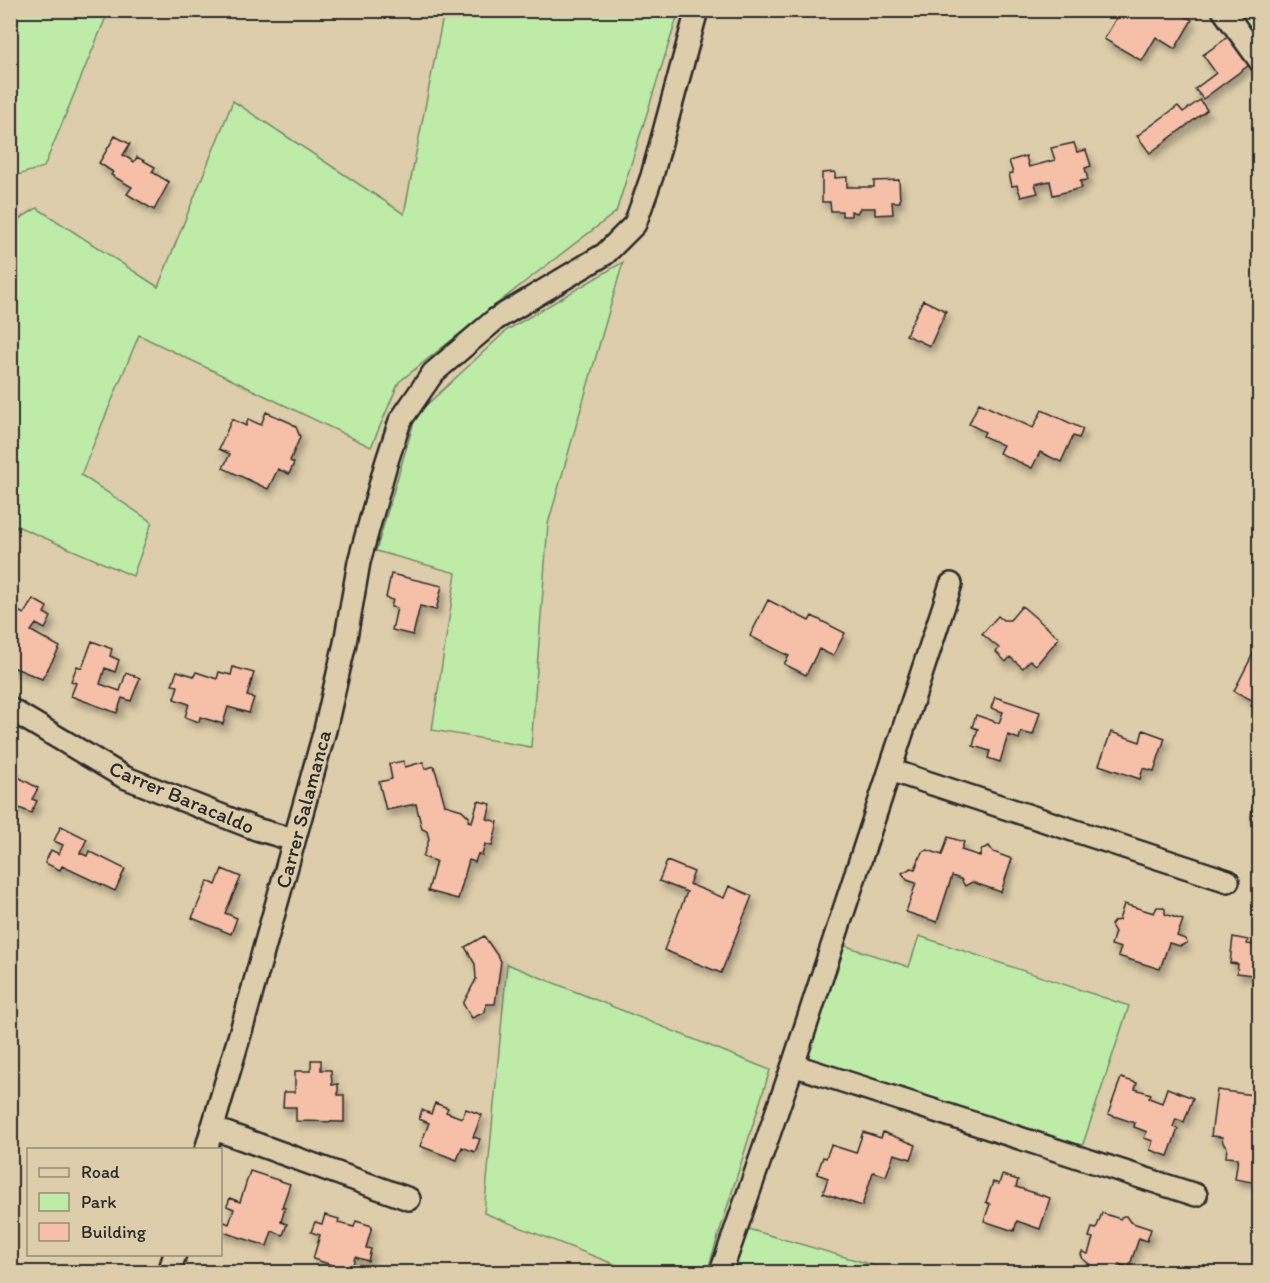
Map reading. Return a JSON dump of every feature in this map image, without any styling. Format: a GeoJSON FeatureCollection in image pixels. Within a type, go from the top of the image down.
{"type":"FeatureCollection","features":[{"type":"Feature","properties":{"kind":"street","name":"Carrer Salamanca"},"geometry":{"type":"LineString","coordinates":[[206,1148],[325,730],[345,643],[359,562],[400,421],[433,373],[496,319],[604,254],[635,224],[652,176],[697,10]]}},
{"type":"Feature","properties":{"kind":"street"},"geometry":{"type":"LineString","coordinates":[[1223,10],[1260,61]]}},
{"type":"Feature","properties":{"kind":"street"},"geometry":{"type":"LineString","coordinates":[[721,1272],[793,1065],[951,584]]}},
{"type":"Feature","properties":{"kind":"street","name":"Carrer Baracaldo"},"geometry":{"type":"LineString","coordinates":[[10,709],[124,777],[256,829],[294,840]]}},
{"type":"Feature","properties":{"kind":"street"},"geometry":{"type":"LineString","coordinates":[[890,770],[1228,881]]}},
{"type":"Feature","properties":{"kind":"street"},"geometry":{"type":"LineString","coordinates":[[793,1065],[1196,1196]]}},
{"type":"Feature","properties":{"kind":"street"},"geometry":{"type":"LineString","coordinates":[[212,1128],[409,1199]]}},
{"type":"Feature","properties":{"kind":"street"},"geometry":{"type":"LineString","coordinates":[[169,1272],[174,1256]]}},
{"type":"Feature","properties":{"kind":"green space"},"geometry":{"type":"Polygon","coordinates":[[[11,10],[97,11],[106,17],[44,167],[11,177],[11,10]]]}},
{"type":"Feature","properties":{"kind":"green space"},"geometry":{"type":"Polygon","coordinates":[[[444,11],[679,11],[616,212],[399,382],[371,447],[139,335],[81,475],[152,522],[133,576],[17,526],[11,536],[11,224],[37,208],[158,287],[233,101],[404,214],[444,11]]]}},
{"type":"Feature","properties":{"kind":"green space"},"geometry":{"type":"Polygon","coordinates":[[[1235,11],[1259,11],[1259,46],[1235,11]]]}},
{"type":"Feature","properties":{"kind":"green space"},"geometry":{"type":"Polygon","coordinates":[[[623,262],[548,524],[531,747],[432,730],[456,573],[376,551],[416,415],[507,330],[623,262]]]}},
{"type":"Feature","properties":{"kind":"green space"},"geometry":{"type":"Polygon","coordinates":[[[919,936],[1129,1006],[1081,1150],[805,1058],[843,945],[909,967],[919,936]]]}},
{"type":"Feature","properties":{"kind":"green space"},"geometry":{"type":"Polygon","coordinates":[[[507,964],[770,1070],[707,1272],[634,1272],[484,1213],[507,964]]]}},
{"type":"Feature","properties":{"kind":"green space"},"geometry":{"type":"Polygon","coordinates":[[[748,1229],[897,1272],[734,1272],[748,1229]]]}},
{"type":"Feature","properties":{"kind":"building"},"geometry":{"type":"Polygon","coordinates":[[[1121,10],[1161,10],[1167,14],[1170,10],[1175,10],[1192,20],[1175,49],[1156,37],[1142,61],[1104,39],[1121,10]]]}},
{"type":"Feature","properties":{"kind":"building"},"geometry":{"type":"Polygon","coordinates":[[[1228,37],[1249,65],[1203,99],[1195,89],[1216,73],[1203,55],[1228,37]]]}},
{"type":"Feature","properties":{"kind":"building"},"geometry":{"type":"Polygon","coordinates":[[[1200,100],[1207,110],[1150,153],[1137,136],[1178,106],[1183,112],[1200,100]]]}},
{"type":"Feature","properties":{"kind":"building"},"geometry":{"type":"Polygon","coordinates":[[[115,136],[130,144],[123,155],[134,162],[137,157],[155,167],[152,172],[169,182],[154,210],[127,194],[132,187],[111,175],[113,172],[99,163],[115,136]]]}},
{"type":"Feature","properties":{"kind":"building"},"geometry":{"type":"Polygon","coordinates":[[[1074,143],[1077,152],[1086,150],[1091,166],[1085,168],[1088,180],[1080,181],[1082,188],[1053,195],[1050,181],[1035,184],[1038,193],[1021,197],[1017,185],[1012,186],[1009,174],[1013,173],[1009,161],[1026,156],[1029,167],[1055,160],[1051,148],[1074,143]]]}},
{"type":"Feature","properties":{"kind":"building"},"geometry":{"type":"Polygon","coordinates":[[[835,172],[835,178],[847,177],[847,187],[874,187],[874,181],[899,180],[900,202],[892,202],[893,214],[875,215],[875,208],[860,208],[857,213],[851,211],[851,216],[842,216],[842,211],[831,211],[830,202],[822,202],[822,173],[835,172]]]}},
{"type":"Feature","properties":{"kind":"building"},"geometry":{"type":"Polygon","coordinates":[[[923,300],[946,311],[930,346],[906,335],[923,300]]]}},
{"type":"Feature","properties":{"kind":"building"},"geometry":{"type":"Polygon","coordinates":[[[979,403],[1033,428],[1042,410],[1083,429],[1079,438],[1073,436],[1061,462],[1040,452],[1032,468],[999,453],[1003,445],[983,436],[985,432],[969,424],[979,403]]]}},
{"type":"Feature","properties":{"kind":"building"},"geometry":{"type":"Polygon","coordinates":[[[266,412],[291,423],[296,427],[300,437],[290,461],[294,463],[289,474],[278,469],[268,489],[223,468],[230,454],[219,449],[232,419],[246,426],[248,419],[261,425],[266,412]]]}},
{"type":"Feature","properties":{"kind":"building"},"geometry":{"type":"Polygon","coordinates":[[[391,574],[442,586],[436,610],[420,606],[413,635],[392,630],[397,608],[391,607],[393,600],[386,598],[391,574]]]}},
{"type":"Feature","properties":{"kind":"building"},"geometry":{"type":"Polygon","coordinates":[[[33,599],[47,607],[44,613],[51,617],[45,629],[36,624],[31,631],[60,647],[42,679],[10,666],[10,618],[14,620],[18,611],[24,614],[33,599]]]}},
{"type":"Feature","properties":{"kind":"building"},"geometry":{"type":"Polygon","coordinates":[[[768,600],[809,621],[812,616],[845,633],[833,656],[819,649],[806,675],[784,664],[789,656],[750,636],[768,600]]]}},
{"type":"Feature","properties":{"kind":"building"},"geometry":{"type":"Polygon","coordinates":[[[1022,606],[1059,638],[1036,665],[1030,660],[1023,668],[1010,657],[1006,662],[996,652],[999,648],[982,634],[998,616],[1003,620],[1010,620],[1022,606]]]}},
{"type":"Feature","properties":{"kind":"building"},"geometry":{"type":"Polygon","coordinates":[[[92,641],[112,649],[110,656],[119,660],[115,672],[105,668],[100,684],[120,691],[126,673],[140,678],[131,701],[122,698],[117,713],[71,696],[76,683],[71,681],[77,666],[82,668],[92,641]]]}},
{"type":"Feature","properties":{"kind":"building"},"geometry":{"type":"Polygon","coordinates":[[[1256,648],[1260,650],[1260,710],[1251,706],[1254,701],[1234,691],[1256,648]]]}},
{"type":"Feature","properties":{"kind":"building"},"geometry":{"type":"Polygon","coordinates":[[[233,667],[254,673],[247,696],[254,698],[249,713],[228,707],[223,724],[200,717],[199,722],[185,717],[189,704],[174,699],[178,686],[172,685],[177,671],[194,676],[196,672],[217,679],[219,672],[231,675],[233,667]]]}},
{"type":"Feature","properties":{"kind":"building"},"geometry":{"type":"Polygon","coordinates":[[[995,697],[1040,712],[1033,735],[1021,732],[1019,739],[1008,735],[1000,762],[988,758],[990,751],[973,746],[978,729],[972,727],[976,715],[999,723],[1003,712],[991,708],[995,697]]]}},
{"type":"Feature","properties":{"kind":"building"},"geometry":{"type":"Polygon","coordinates":[[[1143,730],[1165,738],[1154,771],[1143,768],[1140,779],[1099,765],[1111,732],[1140,742],[1143,730]]]}},
{"type":"Feature","properties":{"kind":"building"},"geometry":{"type":"Polygon","coordinates":[[[403,761],[405,767],[423,762],[425,769],[434,766],[445,805],[462,810],[469,817],[468,821],[472,822],[478,801],[491,804],[487,819],[498,822],[492,846],[485,844],[482,855],[478,854],[475,862],[469,860],[458,899],[428,891],[436,861],[423,857],[429,839],[427,831],[422,829],[416,804],[386,810],[379,782],[392,779],[389,764],[403,761]]]}},
{"type":"Feature","properties":{"kind":"building"},"geometry":{"type":"Polygon","coordinates":[[[10,771],[38,788],[32,799],[37,801],[31,813],[10,804],[10,771]]]}},
{"type":"Feature","properties":{"kind":"building"},"geometry":{"type":"Polygon","coordinates":[[[1260,802],[1260,838],[1253,837],[1255,819],[1251,819],[1252,808],[1259,809],[1260,802]]]}},
{"type":"Feature","properties":{"kind":"building"},"geometry":{"type":"Polygon","coordinates":[[[61,826],[87,839],[80,853],[87,856],[89,851],[125,869],[115,891],[62,866],[60,870],[45,863],[51,850],[59,854],[63,845],[54,841],[61,826]]]}},
{"type":"Feature","properties":{"kind":"building"},"geometry":{"type":"Polygon","coordinates":[[[948,837],[964,842],[961,850],[980,856],[982,849],[989,846],[993,852],[1012,859],[1001,892],[972,882],[965,886],[961,879],[952,876],[937,922],[906,912],[916,883],[907,880],[902,873],[911,868],[915,869],[922,852],[928,850],[942,855],[948,837]]]}},
{"type":"Feature","properties":{"kind":"building"},"geometry":{"type":"Polygon","coordinates":[[[667,861],[694,872],[689,884],[724,898],[729,886],[752,896],[721,973],[664,950],[687,892],[659,881],[667,861]]]}},
{"type":"Feature","properties":{"kind":"building"},"geometry":{"type":"Polygon","coordinates":[[[222,869],[241,877],[225,913],[237,918],[231,934],[192,918],[208,881],[216,885],[222,869]]]}},
{"type":"Feature","properties":{"kind":"building"},"geometry":{"type":"Polygon","coordinates":[[[1124,904],[1154,913],[1157,907],[1162,907],[1165,909],[1165,914],[1183,920],[1177,936],[1185,939],[1187,943],[1180,946],[1169,943],[1160,969],[1118,956],[1121,948],[1111,945],[1115,932],[1111,925],[1114,921],[1119,920],[1124,904]]]}},
{"type":"Feature","properties":{"kind":"building"},"geometry":{"type":"Polygon","coordinates":[[[484,936],[501,961],[495,1004],[486,1004],[485,1012],[472,1018],[463,1004],[476,979],[475,964],[465,947],[484,936]]]}},
{"type":"Feature","properties":{"kind":"building"},"geometry":{"type":"Polygon","coordinates":[[[1233,937],[1248,940],[1247,944],[1260,946],[1260,976],[1237,973],[1238,964],[1230,963],[1233,937]]]}},
{"type":"Feature","properties":{"kind":"building"},"geometry":{"type":"Polygon","coordinates":[[[311,1060],[321,1060],[321,1070],[331,1070],[332,1085],[338,1084],[338,1095],[344,1095],[344,1122],[296,1121],[296,1107],[283,1107],[284,1092],[295,1092],[295,1071],[311,1071],[311,1060]]]}},
{"type":"Feature","properties":{"kind":"building"},"geometry":{"type":"Polygon","coordinates":[[[1121,1078],[1137,1083],[1135,1089],[1151,1094],[1149,1098],[1162,1103],[1167,1088],[1193,1098],[1184,1122],[1176,1119],[1173,1127],[1178,1129],[1168,1156],[1150,1150],[1153,1141],[1144,1138],[1147,1132],[1134,1127],[1135,1123],[1108,1114],[1121,1078]]]}},
{"type":"Feature","properties":{"kind":"building"},"geometry":{"type":"Polygon","coordinates":[[[1217,1090],[1260,1096],[1260,1166],[1257,1183],[1235,1179],[1238,1158],[1226,1157],[1227,1147],[1222,1137],[1211,1136],[1217,1090]]]}},
{"type":"Feature","properties":{"kind":"building"},"geometry":{"type":"Polygon","coordinates":[[[435,1103],[448,1108],[446,1112],[462,1118],[466,1109],[482,1115],[473,1137],[480,1139],[475,1152],[462,1147],[457,1160],[420,1146],[429,1123],[419,1119],[422,1110],[431,1114],[435,1103]]]}},
{"type":"Feature","properties":{"kind":"building"},"geometry":{"type":"Polygon","coordinates":[[[863,1132],[881,1138],[883,1132],[916,1145],[911,1159],[894,1154],[886,1176],[873,1172],[862,1206],[823,1193],[828,1178],[817,1174],[823,1157],[826,1158],[831,1145],[856,1153],[863,1132]]]}},
{"type":"Feature","properties":{"kind":"building"},"geometry":{"type":"Polygon","coordinates":[[[250,1171],[290,1184],[282,1207],[285,1208],[281,1222],[287,1224],[283,1235],[272,1231],[267,1246],[222,1232],[222,1221],[229,1224],[234,1209],[227,1206],[230,1198],[240,1202],[250,1171]]]}},
{"type":"Feature","properties":{"kind":"building"},"geometry":{"type":"Polygon","coordinates":[[[1002,1175],[1018,1180],[1016,1187],[1050,1198],[1040,1229],[1017,1221],[1014,1231],[984,1221],[990,1204],[986,1202],[993,1182],[999,1184],[1002,1175]]]}},
{"type":"Feature","properties":{"kind":"building"},"geometry":{"type":"Polygon","coordinates":[[[1102,1213],[1120,1219],[1126,1216],[1130,1222],[1151,1229],[1147,1241],[1139,1238],[1129,1268],[1119,1264],[1116,1272],[1098,1272],[1093,1271],[1094,1268],[1083,1259],[1081,1254],[1082,1252],[1088,1254],[1093,1238],[1089,1237],[1092,1228],[1096,1229],[1102,1213]]]}},
{"type":"Feature","properties":{"kind":"building"},"geometry":{"type":"Polygon","coordinates":[[[325,1215],[339,1219],[338,1223],[354,1227],[356,1221],[372,1226],[366,1248],[371,1249],[368,1261],[355,1257],[351,1271],[313,1259],[320,1235],[311,1232],[315,1222],[322,1224],[325,1215]]]}}]}
